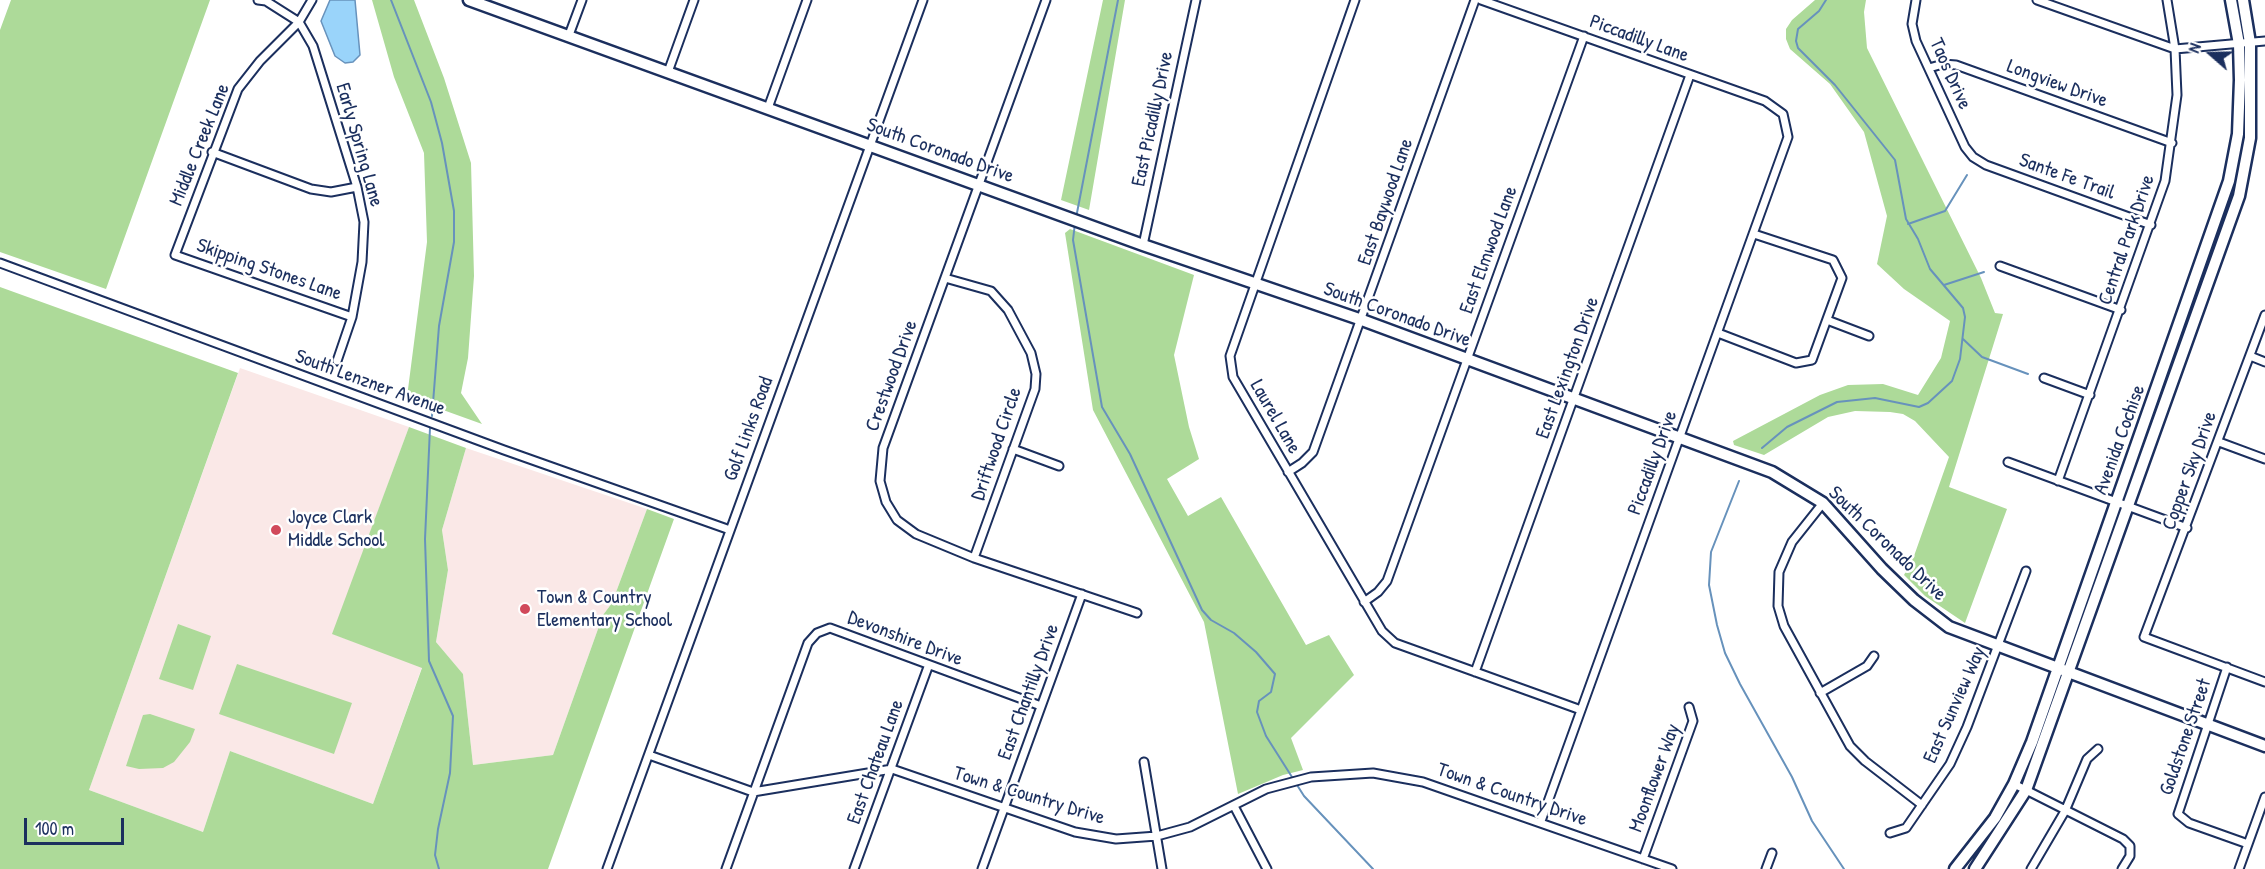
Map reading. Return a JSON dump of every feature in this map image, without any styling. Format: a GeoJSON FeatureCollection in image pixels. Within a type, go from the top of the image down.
{"type":"FeatureCollection","features":[{"type":"Feature","properties":{"kind":"street","name":"Early Spring Lane"},"geometry":{"type":"LineString","coordinates":[[258,0],[266,1],[299,22],[313,46],[357,187],[364,222],[362,262],[352,317],[337,361]]}},
{"type":"Feature","properties":{"kind":"street","name":"Middle Creek Lane"},"geometry":{"type":"LineString","coordinates":[[175,255],[238,88],[260,61],[299,22],[312,0]]}},
{"type":"Feature","properties":{"kind":"street","name":"South Coronado Drive"},"geometry":{"type":"LineString","coordinates":[[469,0],[1143,245],[1362,320],[1772,472],[1823,503],[1914,600],[1949,627],[2265,746]]}},
{"type":"Feature","properties":{"kind":"street"},"geometry":{"type":"LineString","coordinates":[[569,36],[582,0]]}},
{"type":"Feature","properties":{"kind":"street"},"geometry":{"type":"LineString","coordinates":[[668,72],[694,0]]}},
{"type":"Feature","properties":{"kind":"street"},"geometry":{"type":"LineString","coordinates":[[768,108],[807,0]]}},
{"type":"Feature","properties":{"kind":"street","name":"Golf Links Road"},"geometry":{"type":"LineString","coordinates":[[607,869],[923,0]]}},
{"type":"Feature","properties":{"kind":"street","name":"Crestwood Drive"},"geometry":{"type":"LineString","coordinates":[[1046,0],[883,448],[880,481],[886,502],[897,520],[916,534],[974,558],[1137,613]]}},
{"type":"Feature","properties":{"kind":"street","name":"East Picadilly Drive"},"geometry":{"type":"LineString","coordinates":[[1143,245],[1196,0]]}},
{"type":"Feature","properties":{"kind":"street","name":"Laurel Lane"},"geometry":{"type":"LineString","coordinates":[[1355,0],[1230,356],[1233,377],[1382,631],[1395,643],[1581,710]]}},
{"type":"Feature","properties":{"kind":"street","name":"East Baywood Lane"},"geometry":{"type":"LineString","coordinates":[[1288,472],[1313,452],[1475,0]]}},
{"type":"Feature","properties":{"kind":"street","name":"Piccadilly Lane"},"geometry":{"type":"LineString","coordinates":[[1481,0],[1765,101],[1783,114]]}},
{"type":"Feature","properties":{"kind":"street","name":"Taos Drive"},"geometry":{"type":"LineString","coordinates":[[1916,0],[1912,24],[1916,41],[1965,147],[1973,158]]}},
{"type":"Feature","properties":{"kind":"street"},"geometry":{"type":"LineString","coordinates":[[2037,0],[2175,49],[2265,41]]}},
{"type":"Feature","properties":{"kind":"street","name":"Central Park Drive"},"geometry":{"type":"LineString","coordinates":[[2058,481],[2121,310],[2165,181],[2177,95],[2175,49],[2167,0]]}},
{"type":"Feature","properties":{"kind":"street","name":"Avenida Cochise"},"geometry":{"type":"LineString","coordinates":[[1955,869],[1995,818],[2014,784],[2058,668],[2229,181],[2238,134],[2244,43],[2231,0]]}},
{"type":"Feature","properties":{"kind":"street","name":"Avenida Cochise"},"geometry":{"type":"LineString","coordinates":[[1975,869],[2026,790],[2239,196],[2250,138],[2243,0]]}},
{"type":"Feature","properties":{"kind":"street","name":"East Elmwood Lane"},"geometry":{"type":"LineString","coordinates":[[1364,602],[1378,592],[1387,581],[1584,36]]}},
{"type":"Feature","properties":{"kind":"street","name":"Longview Drive"},"geometry":{"type":"LineString","coordinates":[[1929,68],[1943,64],[1956,65],[2172,143]]}},
{"type":"Feature","properties":{"kind":"street","name":"East Lexington Drive"},"geometry":{"type":"LineString","coordinates":[[1475,672],[1690,75]]}},
{"type":"Feature","properties":{"kind":"street","name":"Piccadilly Drive"},"geometry":{"type":"LineString","coordinates":[[1541,821],[1788,137],[1783,114]]}},
{"type":"Feature","properties":{"kind":"street"},"geometry":{"type":"LineString","coordinates":[[212,152],[311,189],[331,192],[357,187]]}},
{"type":"Feature","properties":{"kind":"street","name":"Sante Fe Trail"},"geometry":{"type":"LineString","coordinates":[[1973,158],[1986,165],[2151,225]]}},
{"type":"Feature","properties":{"kind":"street"},"geometry":{"type":"LineString","coordinates":[[1718,333],[1796,363],[1812,360],[1827,320],[1842,278],[1833,260],[1754,234]]}},
{"type":"Feature","properties":{"kind":"street","name":"Skipping Stones Lane"},"geometry":{"type":"LineString","coordinates":[[175,255],[352,317]]}},
{"type":"Feature","properties":{"kind":"street","name":"South Lenzner Avenue"},"geometry":{"type":"LineString","coordinates":[[0,263],[546,465],[730,530]]}},
{"type":"Feature","properties":{"kind":"street"},"geometry":{"type":"LineString","coordinates":[[2000,266],[2121,310]]}},
{"type":"Feature","properties":{"kind":"street","name":"Driftwood Circle"},"geometry":{"type":"LineString","coordinates":[[945,278],[991,291],[1008,310],[1031,353],[1036,374],[1035,389],[974,558]]}},
{"type":"Feature","properties":{"kind":"street","name":"Copper Sky Drive"},"geometry":{"type":"LineString","coordinates":[[2227,667],[2144,637],[2187,528],[2265,315]]}},
{"type":"Feature","properties":{"kind":"street"},"geometry":{"type":"LineString","coordinates":[[1827,320],[1869,336]]}},
{"type":"Feature","properties":{"kind":"street"},"geometry":{"type":"LineString","coordinates":[[2250,356],[2265,362]]}},
{"type":"Feature","properties":{"kind":"street"},"geometry":{"type":"LineString","coordinates":[[2044,378],[2090,395]]}},
{"type":"Feature","properties":{"kind":"street"},"geometry":{"type":"LineString","coordinates":[[2219,442],[2265,459]]}},
{"type":"Feature","properties":{"kind":"street"},"geometry":{"type":"LineString","coordinates":[[1013,449],[1059,466]]}},
{"type":"Feature","properties":{"kind":"street"},"geometry":{"type":"LineString","coordinates":[[2008,462],[2187,528]]}},
{"type":"Feature","properties":{"kind":"street"},"geometry":{"type":"LineString","coordinates":[[1823,503],[1792,542],[1779,572],[1777,588],[1784,626],[1850,746],[1864,762],[1922,805]]}},
{"type":"Feature","properties":{"kind":"street","name":"East Sunview Way"},"geometry":{"type":"LineString","coordinates":[[1890,833],[1906,828],[1950,764],[2026,572]]}},
{"type":"Feature","properties":{"kind":"street","name":"East Chantilly Drive"},"geometry":{"type":"LineString","coordinates":[[982,869],[1082,594]]}},
{"type":"Feature","properties":{"kind":"street","name":"Devonshire Drive"},"geometry":{"type":"LineString","coordinates":[[726,869],[808,643],[817,633],[830,628],[928,667],[1041,706]]}},
{"type":"Feature","properties":{"kind":"street"},"geometry":{"type":"LineString","coordinates":[[1820,693],[1867,666],[1874,656]]}},
{"type":"Feature","properties":{"kind":"street","name":"East Chateau Lane"},"geometry":{"type":"LineString","coordinates":[[854,869],[928,667]]}},
{"type":"Feature","properties":{"kind":"street"},"geometry":{"type":"LineString","coordinates":[[2227,667],[2265,682]]}},
{"type":"Feature","properties":{"kind":"street","name":"Goldstone Street"},"geometry":{"type":"LineString","coordinates":[[2227,667],[2178,814],[2189,823],[2248,844]]}},
{"type":"Feature","properties":{"kind":"street","name":"Moonflower Way"},"geometry":{"type":"LineString","coordinates":[[1643,859],[1693,721],[1689,707]]}},
{"type":"Feature","properties":{"kind":"street"},"geometry":{"type":"LineString","coordinates":[[2031,869],[2065,811],[2087,759],[2098,749]]}},
{"type":"Feature","properties":{"kind":"street","name":"Town & Country Drive"},"geometry":{"type":"LineString","coordinates":[[649,754],[753,792],[892,769],[1075,832],[1116,839],[1157,836],[1190,827],[1266,789],[1311,777],[1373,773],[1423,782],[1541,821],[1672,869]]}},
{"type":"Feature","properties":{"kind":"street"},"geometry":{"type":"LineString","coordinates":[[1144,762],[1162,869]]}},
{"type":"Feature","properties":{"kind":"street"},"geometry":{"type":"LineString","coordinates":[[2014,784],[2123,839],[2130,846],[2130,856],[2122,869]]}},
{"type":"Feature","properties":{"kind":"street"},"geometry":{"type":"LineString","coordinates":[[2239,869],[2265,797]]}},
{"type":"Feature","properties":{"kind":"street"},"geometry":{"type":"LineString","coordinates":[[1234,806],[1267,869]]}},
{"type":"Feature","properties":{"kind":"street"},"geometry":{"type":"LineString","coordinates":[[1766,869],[1772,853]]}},
{"type":"Feature","properties":{"kind":"shaded area","name":"Joyce Clark Middle School"},"geometry":{"type":"Polygon","coordinates":[[[240,368],[409,427],[333,634],[422,667],[373,804],[230,751],[203,832],[89,790],[240,368]]]}},
{"type":"Feature","properties":{"kind":"shaded area","name":"Town & Country Elementary School"},"geometry":{"type":"Polygon","coordinates":[[[466,448],[647,509],[612,603],[603,615],[553,755],[473,765],[463,674],[436,642],[448,570],[442,530],[466,448]]]}},
{"type":"Feature","properties":{"kind":"green space"},"geometry":{"type":"Polygon","coordinates":[[[11,0],[210,0],[106,289],[0,252],[0,30],[11,0]]]}},
{"type":"Feature","properties":{"kind":"green space"},"geometry":{"type":"Polygon","coordinates":[[[372,0],[414,0],[444,78],[471,163],[474,276],[468,358],[461,393],[482,424],[407,397],[427,242],[424,153],[394,77],[372,0]]]}},
{"type":"Feature","properties":{"kind":"green space"},"geometry":{"type":"Polygon","coordinates":[[[1103,0],[1125,0],[1089,210],[1061,200],[1103,0]]]}},
{"type":"Feature","properties":{"kind":"green space"},"geometry":{"type":"Polygon","coordinates":[[[1815,0],[1866,0],[1864,12],[1867,48],[1981,278],[1995,313],[2003,314],[1949,487],[2007,509],[1965,623],[1925,596],[1904,575],[1914,556],[1949,457],[1915,421],[1903,414],[1890,412],[1855,411],[1828,417],[1764,455],[1734,445],[1733,441],[1820,395],[1848,385],[1883,384],[1918,395],[1941,358],[1950,321],[1904,289],[1877,264],[1887,216],[1864,132],[1830,84],[1790,49],[1786,39],[1786,29],[1792,20],[1815,0]]]}},
{"type":"Feature","properties":{"kind":"green space"},"geometry":{"type":"Polygon","coordinates":[[[1070,229],[1194,275],[1174,355],[1189,427],[1199,459],[1167,479],[1188,516],[1221,497],[1306,645],[1329,635],[1354,675],[1291,738],[1303,770],[1283,775],[1238,794],[1204,622],[1093,410],[1065,233],[1070,229]]]}},
{"type":"Feature","properties":{"kind":"green space"},"geometry":{"type":"Polygon","coordinates":[[[0,287],[238,373],[89,790],[203,832],[230,751],[373,804],[422,668],[332,634],[409,427],[466,448],[442,530],[448,570],[436,642],[463,674],[473,765],[553,755],[603,615],[612,603],[647,509],[674,519],[548,869],[0,869],[0,287]]]}},
{"type":"Feature","properties":{"kind":"green space"},"geometry":{"type":"Polygon","coordinates":[[[178,624],[211,636],[193,690],[159,679],[178,624]]]}},
{"type":"Feature","properties":{"kind":"green space"},"geometry":{"type":"Polygon","coordinates":[[[237,664],[352,703],[334,754],[219,714],[237,664]]]}},
{"type":"Feature","properties":{"kind":"green space"},"geometry":{"type":"Polygon","coordinates":[[[150,714],[195,729],[190,742],[174,762],[163,768],[139,769],[126,766],[143,715],[150,714]]]}},
{"type":"Feature","properties":{"kind":"water"},"geometry":{"type":"Polygon","coordinates":[[[330,0],[355,0],[360,55],[353,62],[345,63],[335,56],[321,21],[330,0]]]}},
{"type":"Feature","properties":{"kind":"waterway"},"geometry":{"type":"LineString","coordinates":[[391,0],[431,102],[442,143],[454,211],[454,242],[439,326],[432,416]]}},
{"type":"Feature","properties":{"kind":"waterway"},"geometry":{"type":"LineString","coordinates":[[1076,218],[1118,0]]}},
{"type":"Feature","properties":{"kind":"waterway"},"geometry":{"type":"LineString","coordinates":[[1762,448],[1787,427],[1837,402],[1875,398],[1919,407],[1928,403],[1952,381],[1960,359],[1965,317],[1963,308],[1930,269],[1918,239],[1906,219],[1895,160],[1835,85],[1798,48],[1796,41],[1798,29],[1819,11],[1826,0]]}},
{"type":"Feature","properties":{"kind":"waterway"},"geometry":{"type":"LineString","coordinates":[[1908,224],[1945,211],[1967,175]]}},
{"type":"Feature","properties":{"kind":"waterway"},"geometry":{"type":"LineString","coordinates":[[1075,223],[1073,240],[1102,407],[1130,454],[1202,610],[1211,620],[1234,633],[1256,652],[1275,674],[1271,692],[1259,701],[1257,712],[1266,736],[1304,796],[1373,869]]}},
{"type":"Feature","properties":{"kind":"waterway"},"geometry":{"type":"LineString","coordinates":[[1944,285],[1984,272]]}},
{"type":"Feature","properties":{"kind":"waterway"},"geometry":{"type":"LineString","coordinates":[[1963,339],[1982,357],[2028,374]]}},
{"type":"Feature","properties":{"kind":"waterway"},"geometry":{"type":"LineString","coordinates":[[430,428],[425,539],[429,661],[453,716],[450,773],[435,855],[439,869]]}},
{"type":"Feature","properties":{"kind":"waterway"},"geometry":{"type":"LineString","coordinates":[[1739,481],[1711,552],[1709,585],[1717,625],[1725,653],[1740,684],[1792,777],[1812,821],[1844,869]]}},
{"type":"Feature","properties":{"kind":"place","name":"Joyce Clark Middle School"},"geometry":{"type":"Point","coordinates":[276,530]}},
{"type":"Feature","properties":{"kind":"place","name":"Town & Country Elementary School"},"geometry":{"type":"Point","coordinates":[525,609]}}]}
